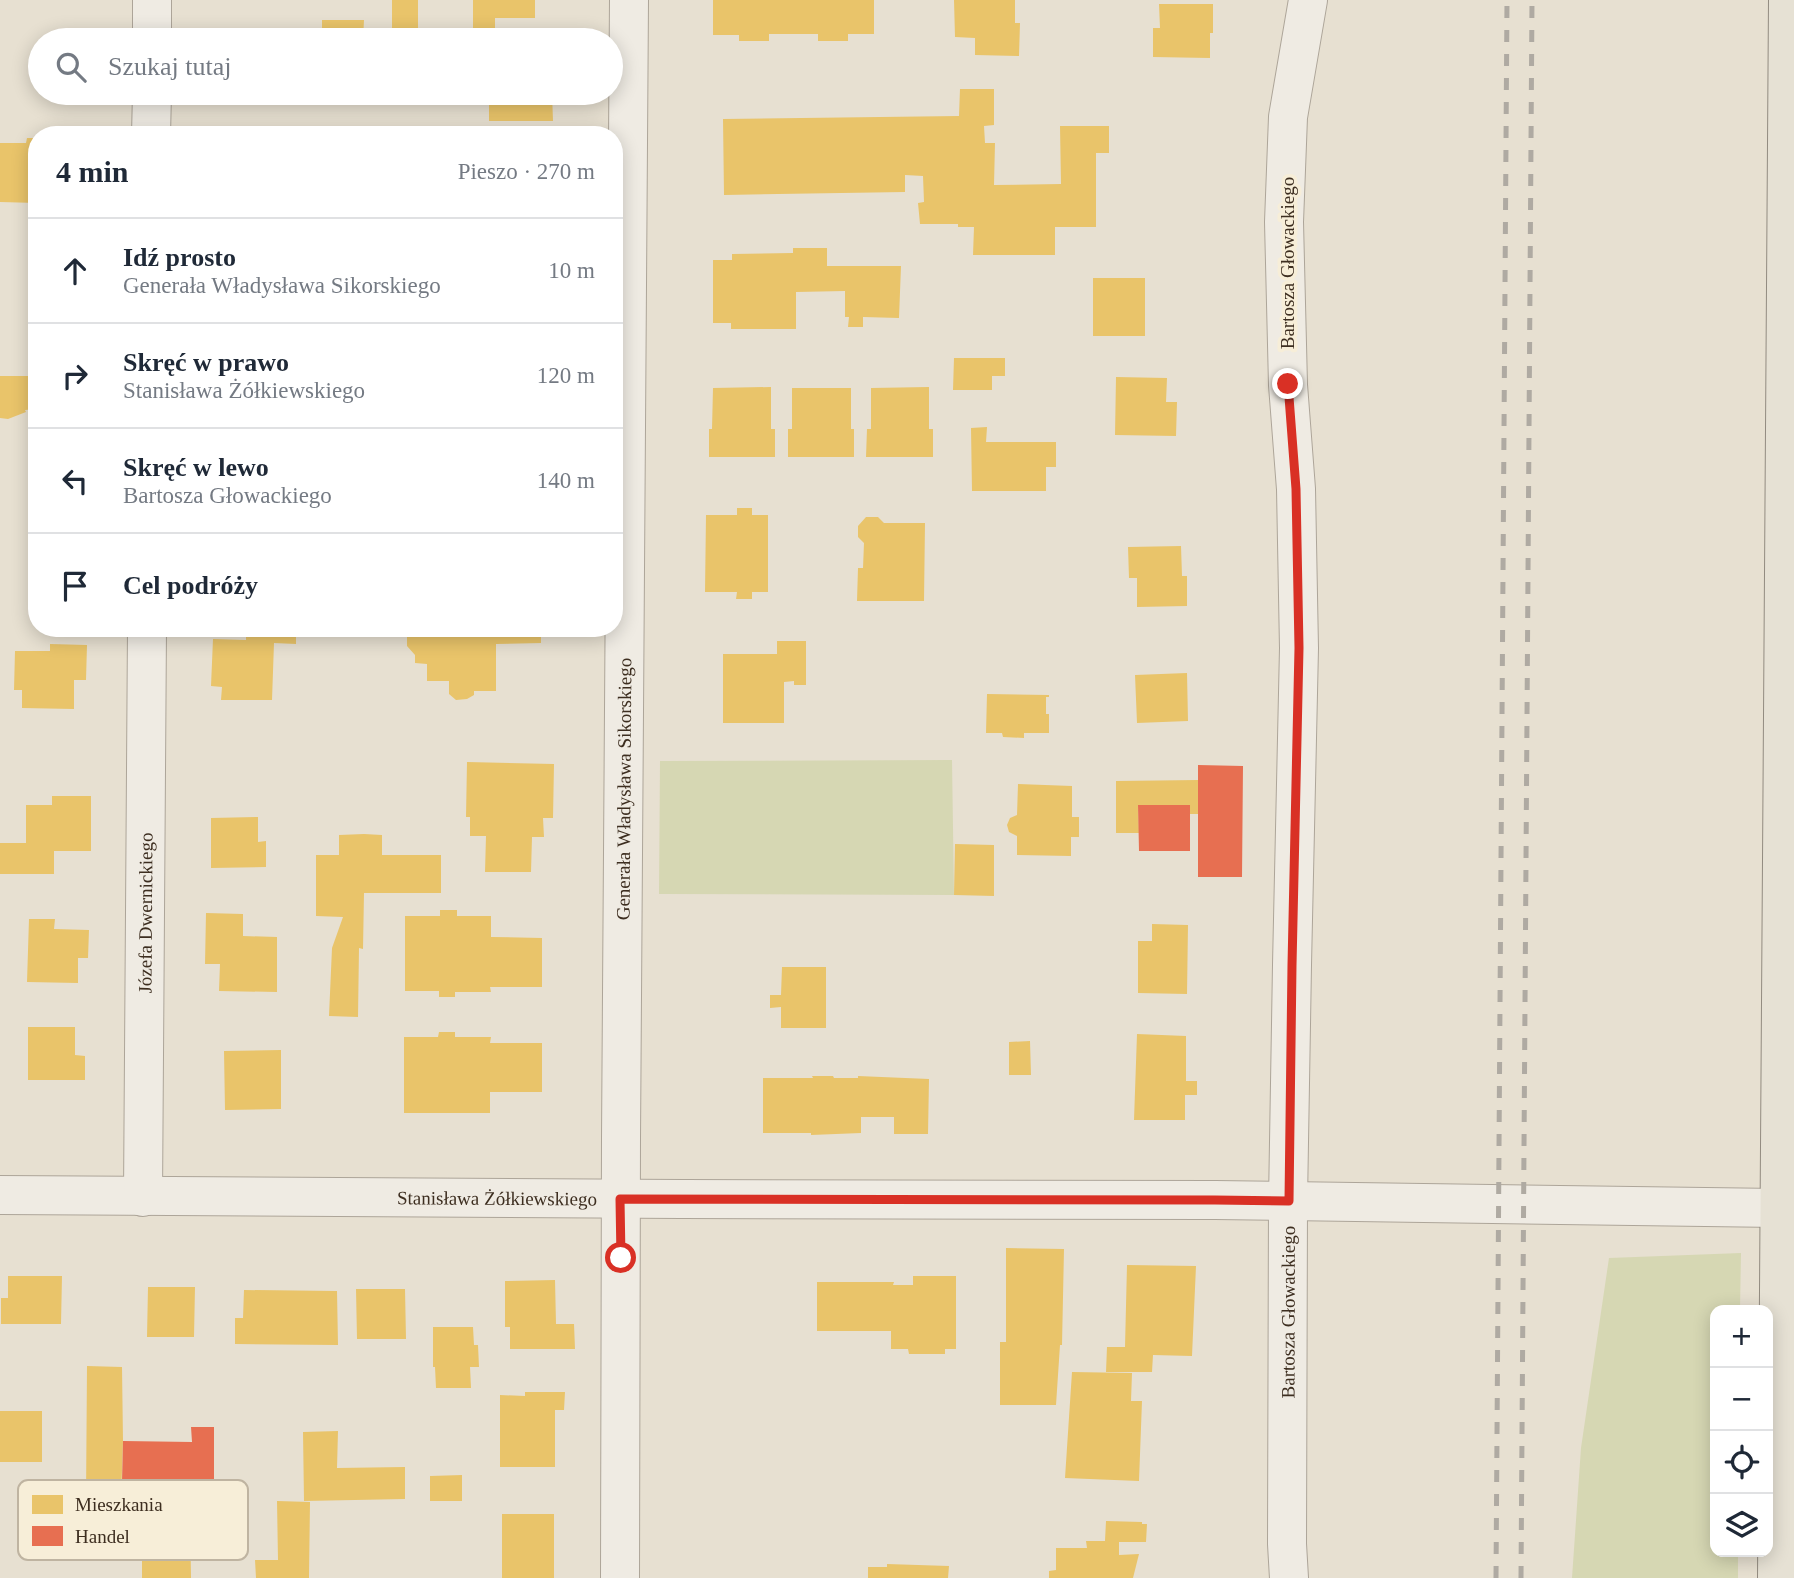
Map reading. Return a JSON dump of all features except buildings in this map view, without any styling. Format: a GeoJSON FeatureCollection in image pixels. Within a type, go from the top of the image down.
{"type":"FeatureCollection","features":[{"type":"Feature","properties":{"kind":"main road"},"geometry":{"type":"LineString","coordinates":[[1777,1578],[1788,0]]}},
{"type":"Feature","properties":{"kind":"street"},"geometry":{"type":"LineString","coordinates":[[152,0],[152,28]]}},
{"type":"Feature","properties":{"kind":"street","name":"Generała Władysława Sikorskiego"},"geometry":{"type":"LineString","coordinates":[[620,1578],[620,1199],[629,0]]}},
{"type":"Feature","properties":{"kind":"street","name":"Bartosza Głowackiego"},"geometry":{"type":"LineString","coordinates":[[1289,1578],[1289,1201],[1299,648],[1296,489],[1288,384],[1284,222],[1288,117],[1308,0]]}},
{"type":"Feature","properties":{"kind":"street"},"geometry":{"type":"LineString","coordinates":[[151,126],[152,105]]}},
{"type":"Feature","properties":{"kind":"street","name":"Józefa Dwernickiego"},"geometry":{"type":"LineString","coordinates":[[143,1197],[147,637]]}},
{"type":"Feature","properties":{"kind":"street","name":"Stanisława Żółkiewskiego"},"geometry":{"type":"LineString","coordinates":[[0,1195],[1215,1200],[1779,1208]]}},
{"type":"Feature","properties":{"kind":"green space"},"geometry":{"type":"Polygon","coordinates":[[[952,760],[954,895],[659,894],[660,761],[952,760]]]}},
{"type":"Feature","properties":{"kind":"green space"},"geometry":{"type":"Polygon","coordinates":[[[1741,1253],[1740,1305],[1710,1305],[1710,1557],[1738,1557],[1738,1578],[1572,1578],[1581,1448],[1609,1258],[1741,1253]]]}},
{"type":"Feature","properties":{"kind":"railway"},"geometry":{"type":"LineString","coordinates":[[1496,1578],[1507,0]]}},
{"type":"Feature","properties":{"kind":"railway"},"geometry":{"type":"LineString","coordinates":[[1521,1578],[1532,0]]}},
{"type":"Feature","properties":{"kind":"route"},"geometry":{"type":"LineString","coordinates":[[621,1258],[620,1199],[1289,1201],[1299,648],[1296,489],[1288,384]]}}]}
